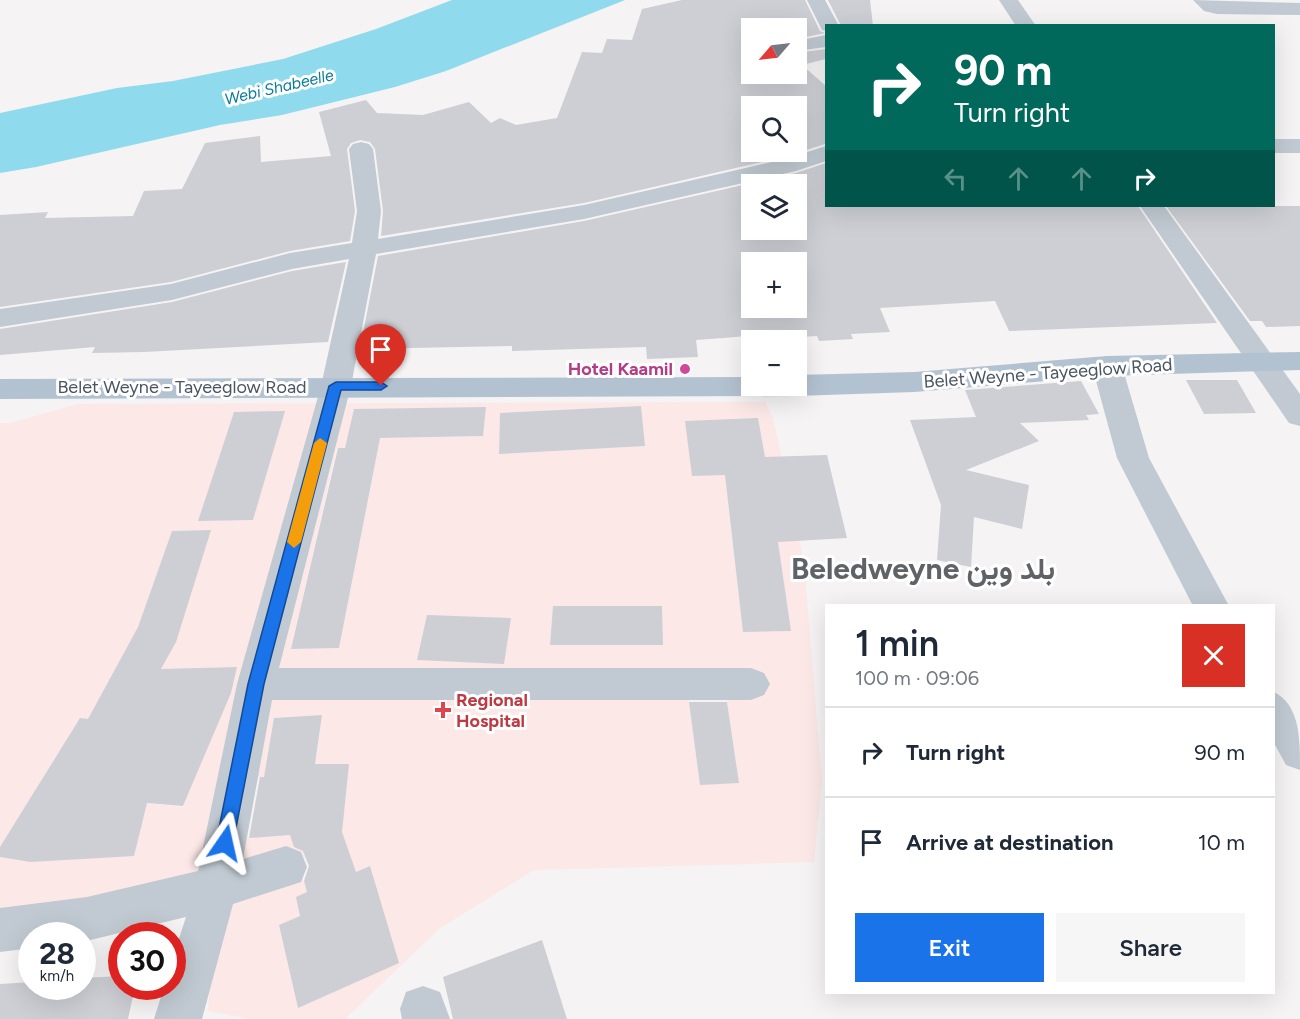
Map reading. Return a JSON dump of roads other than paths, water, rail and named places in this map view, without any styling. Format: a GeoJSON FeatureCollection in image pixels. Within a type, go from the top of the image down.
{"type":"FeatureCollection","features":[{"type":"Feature","properties":{"kind":"main road","name":"Belet Weyne - Tayeeglow Road"},"geometry":{"type":"LineString","coordinates":[[807,386],[914,382],[1107,366],[1300,361]]}},
{"type":"Feature","properties":{"kind":"main road","name":"Belet Weyne - Tayeeglow Road"},"geometry":{"type":"LineString","coordinates":[[0,389],[336,386],[741,387]]}},
{"type":"Feature","properties":{"kind":"street"},"geometry":{"type":"LineString","coordinates":[[816,0],[828,24]]}},
{"type":"Feature","properties":{"kind":"street"},"geometry":{"type":"LineString","coordinates":[[1008,0],[1025,24]]}},
{"type":"Feature","properties":{"kind":"street"},"geometry":{"type":"LineString","coordinates":[[1202,0],[1211,7],[1217,8],[1300,9]]}},
{"type":"Feature","properties":{"kind":"street"},"geometry":{"type":"LineString","coordinates":[[807,45],[825,41]]}},
{"type":"Feature","properties":{"kind":"street"},"geometry":{"type":"LineString","coordinates":[[178,1019],[216,888],[256,684],[336,386],[364,250],[369,211],[361,148]]}},
{"type":"Feature","properties":{"kind":"street"},"geometry":{"type":"LineString","coordinates":[[0,318],[45,299],[172,292],[290,261],[584,212],[796,164],[825,153]]}},
{"type":"Feature","properties":{"kind":"street"},"geometry":{"type":"LineString","coordinates":[[796,164],[825,163]]}},
{"type":"Feature","properties":{"kind":"street"},"geometry":{"type":"LineString","coordinates":[[1153,207],[1300,416]]}},
{"type":"Feature","properties":{"kind":"street"},"geometry":{"type":"LineString","coordinates":[[1107,366],[1133,458],[1210,604]]}},
{"type":"Feature","properties":{"kind":"street"},"geometry":{"type":"LineString","coordinates":[[256,684],[751,684]]}},
{"type":"Feature","properties":{"kind":"street"},"geometry":{"type":"LineString","coordinates":[[1275,711],[1300,752]]}},
{"type":"Feature","properties":{"kind":"street"},"geometry":{"type":"LineString","coordinates":[[0,930],[87,919],[216,888],[286,867]]}},
{"type":"Feature","properties":{"kind":"water","name":"Webi Shabeelle"},"geometry":{"type":"Polygon","coordinates":[[[452,0],[625,0],[446,71],[395,87],[282,115],[220,125],[36,167],[0,173],[0,113],[117,88],[173,81],[283,59],[376,29],[452,0]]]}},
{"type":"Feature","properties":{"kind":"place","name":"Hotel Kaamil"},"geometry":{"type":"Point","coordinates":[685,369]}},
{"type":"Feature","properties":{"kind":"place","name":"Regional Hospital"},"geometry":{"type":"Point","coordinates":[443,710]}},
{"type":"Feature","properties":{"kind":"district","name":"Beledweyne بلد وين"},"geometry":{"type":"Point","coordinates":[923,568]}}]}
